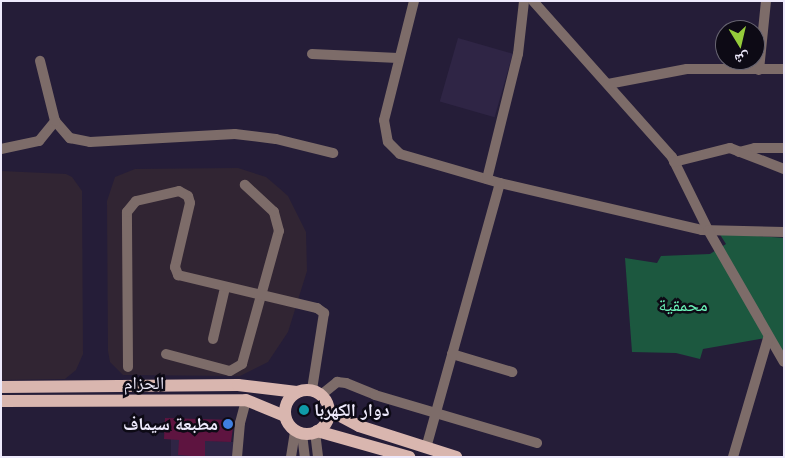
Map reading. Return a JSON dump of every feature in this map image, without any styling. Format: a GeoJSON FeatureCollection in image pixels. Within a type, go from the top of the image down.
{"type":"FeatureCollection","features":[{"type":"Feature","properties":{"kind":"main road"},"geometry":{"type":"LineString","coordinates":[[1,387],[238,385],[297,392],[316,392],[329,410],[359,426],[430,452],[456,457]]}},
{"type":"Feature","properties":{"kind":"main road"},"geometry":{"type":"LineString","coordinates":[[297,392],[287,402],[285,416],[307,432],[409,457]]}},
{"type":"Feature","properties":{"kind":"main road","name":"الحزام"},"geometry":{"type":"LineString","coordinates":[[1,402],[246,400],[285,416]]}},
{"type":"Feature","properties":{"kind":"main road"},"geometry":{"type":"LineString","coordinates":[[307,432],[326,423],[329,410]]}},
{"type":"Feature","properties":{"kind":"street"},"geometry":{"type":"LineString","coordinates":[[414,1],[398,58],[384,120],[384,131],[392,146],[405,156],[500,183],[708,230],[734,228],[784,232]]}},
{"type":"Feature","properties":{"kind":"street"},"geometry":{"type":"LineString","coordinates":[[487,179],[518,54],[524,1]]}},
{"type":"Feature","properties":{"kind":"street"},"geometry":{"type":"LineString","coordinates":[[533,1],[608,84],[674,162],[708,230],[723,250],[768,338],[784,362]]}},
{"type":"Feature","properties":{"kind":"street"},"geometry":{"type":"LineString","coordinates":[[764,20],[766,1]]}},
{"type":"Feature","properties":{"kind":"street"},"geometry":{"type":"LineString","coordinates":[[312,54],[398,58]]}},
{"type":"Feature","properties":{"kind":"street"},"geometry":{"type":"LineString","coordinates":[[40,60],[55,121],[70,138],[90,142],[235,134],[276,139],[333,153]]}},
{"type":"Feature","properties":{"kind":"street"},"geometry":{"type":"LineString","coordinates":[[608,84],[688,69],[715,69]]}},
{"type":"Feature","properties":{"kind":"street"},"geometry":{"type":"LineString","coordinates":[[765,70],[784,70]]}},
{"type":"Feature","properties":{"kind":"street"},"geometry":{"type":"LineString","coordinates":[[1,148],[39,141],[55,121]]}},
{"type":"Feature","properties":{"kind":"street"},"geometry":{"type":"LineString","coordinates":[[674,162],[730,148],[784,170]]}},
{"type":"Feature","properties":{"kind":"street"},"geometry":{"type":"LineString","coordinates":[[739,152],[755,148],[784,148]]}},
{"type":"Feature","properties":{"kind":"street"},"geometry":{"type":"LineString","coordinates":[[430,452],[436,413],[500,183]]}},
{"type":"Feature","properties":{"kind":"street"},"geometry":{"type":"LineString","coordinates":[[166,354],[226,370],[237,370],[242,364],[279,237],[279,224],[270,207],[245,185]]}},
{"type":"Feature","properties":{"kind":"street"},"geometry":{"type":"LineString","coordinates":[[128,367],[125,219],[136,201],[175,190],[185,194],[190,203],[175,264],[176,273],[183,279],[318,308],[324,313],[316,392]]}},
{"type":"Feature","properties":{"kind":"street"},"geometry":{"type":"LineString","coordinates":[[213,339],[225,288]]}},
{"type":"Feature","properties":{"kind":"street"},"geometry":{"type":"LineString","coordinates":[[733,457],[768,338]]}},
{"type":"Feature","properties":{"kind":"street"},"geometry":{"type":"LineString","coordinates":[[452,354],[512,372]]}},
{"type":"Feature","properties":{"kind":"street"},"geometry":{"type":"LineString","coordinates":[[316,392],[341,382],[537,443]]}},
{"type":"Feature","properties":{"kind":"street"},"geometry":{"type":"LineString","coordinates":[[237,457],[240,423],[246,400]]}},
{"type":"Feature","properties":{"kind":"street"},"geometry":{"type":"LineString","coordinates":[[291,457],[307,432]]}},
{"type":"Feature","properties":{"kind":"street"},"geometry":{"type":"LineString","coordinates":[[305,457],[307,432]]}},
{"type":"Feature","properties":{"kind":"street"},"geometry":{"type":"LineString","coordinates":[[307,432],[318,457]]}},
{"type":"Feature","properties":{"kind":"shaded area"},"geometry":{"type":"Polygon","coordinates":[[[458,38],[513,54],[495,117],[440,101],[458,38]]]}},
{"type":"Feature","properties":{"kind":"shaded area"},"geometry":{"type":"Polygon","coordinates":[[[238,168],[266,177],[288,196],[306,232],[307,271],[288,332],[268,362],[240,376],[123,375],[110,362],[108,351],[107,201],[115,177],[135,169],[238,168]]]}},
{"type":"Feature","properties":{"kind":"shaded area"},"geometry":{"type":"Polygon","coordinates":[[[1,171],[66,174],[72,177],[82,191],[83,354],[76,370],[65,379],[1,380],[1,171]]]}},
{"type":"Feature","properties":{"kind":"shaded area"},"geometry":{"type":"Polygon","coordinates":[[[171,439],[233,442],[233,457],[171,457],[171,439]]]}},
{"type":"Feature","properties":{"kind":"green space","name":"محمقية"},"geometry":{"type":"Polygon","coordinates":[[[719,233],[784,238],[784,356],[771,337],[703,349],[700,359],[676,353],[632,352],[625,258],[657,263],[661,256],[710,254],[726,244],[719,233]]]}},
{"type":"Feature","properties":{"kind":"building"},"geometry":{"type":"Polygon","coordinates":[[[165,418],[234,420],[231,442],[205,441],[205,457],[178,455],[179,440],[164,439],[165,418]]]}},
{"type":"Feature","properties":{"kind":"place","name":"دوار الكهربا"},"geometry":{"type":"Point","coordinates":[304,410]}},
{"type":"Feature","properties":{"kind":"place","name":"مطبعة سيماف"},"geometry":{"type":"Point","coordinates":[228,424]}}]}
